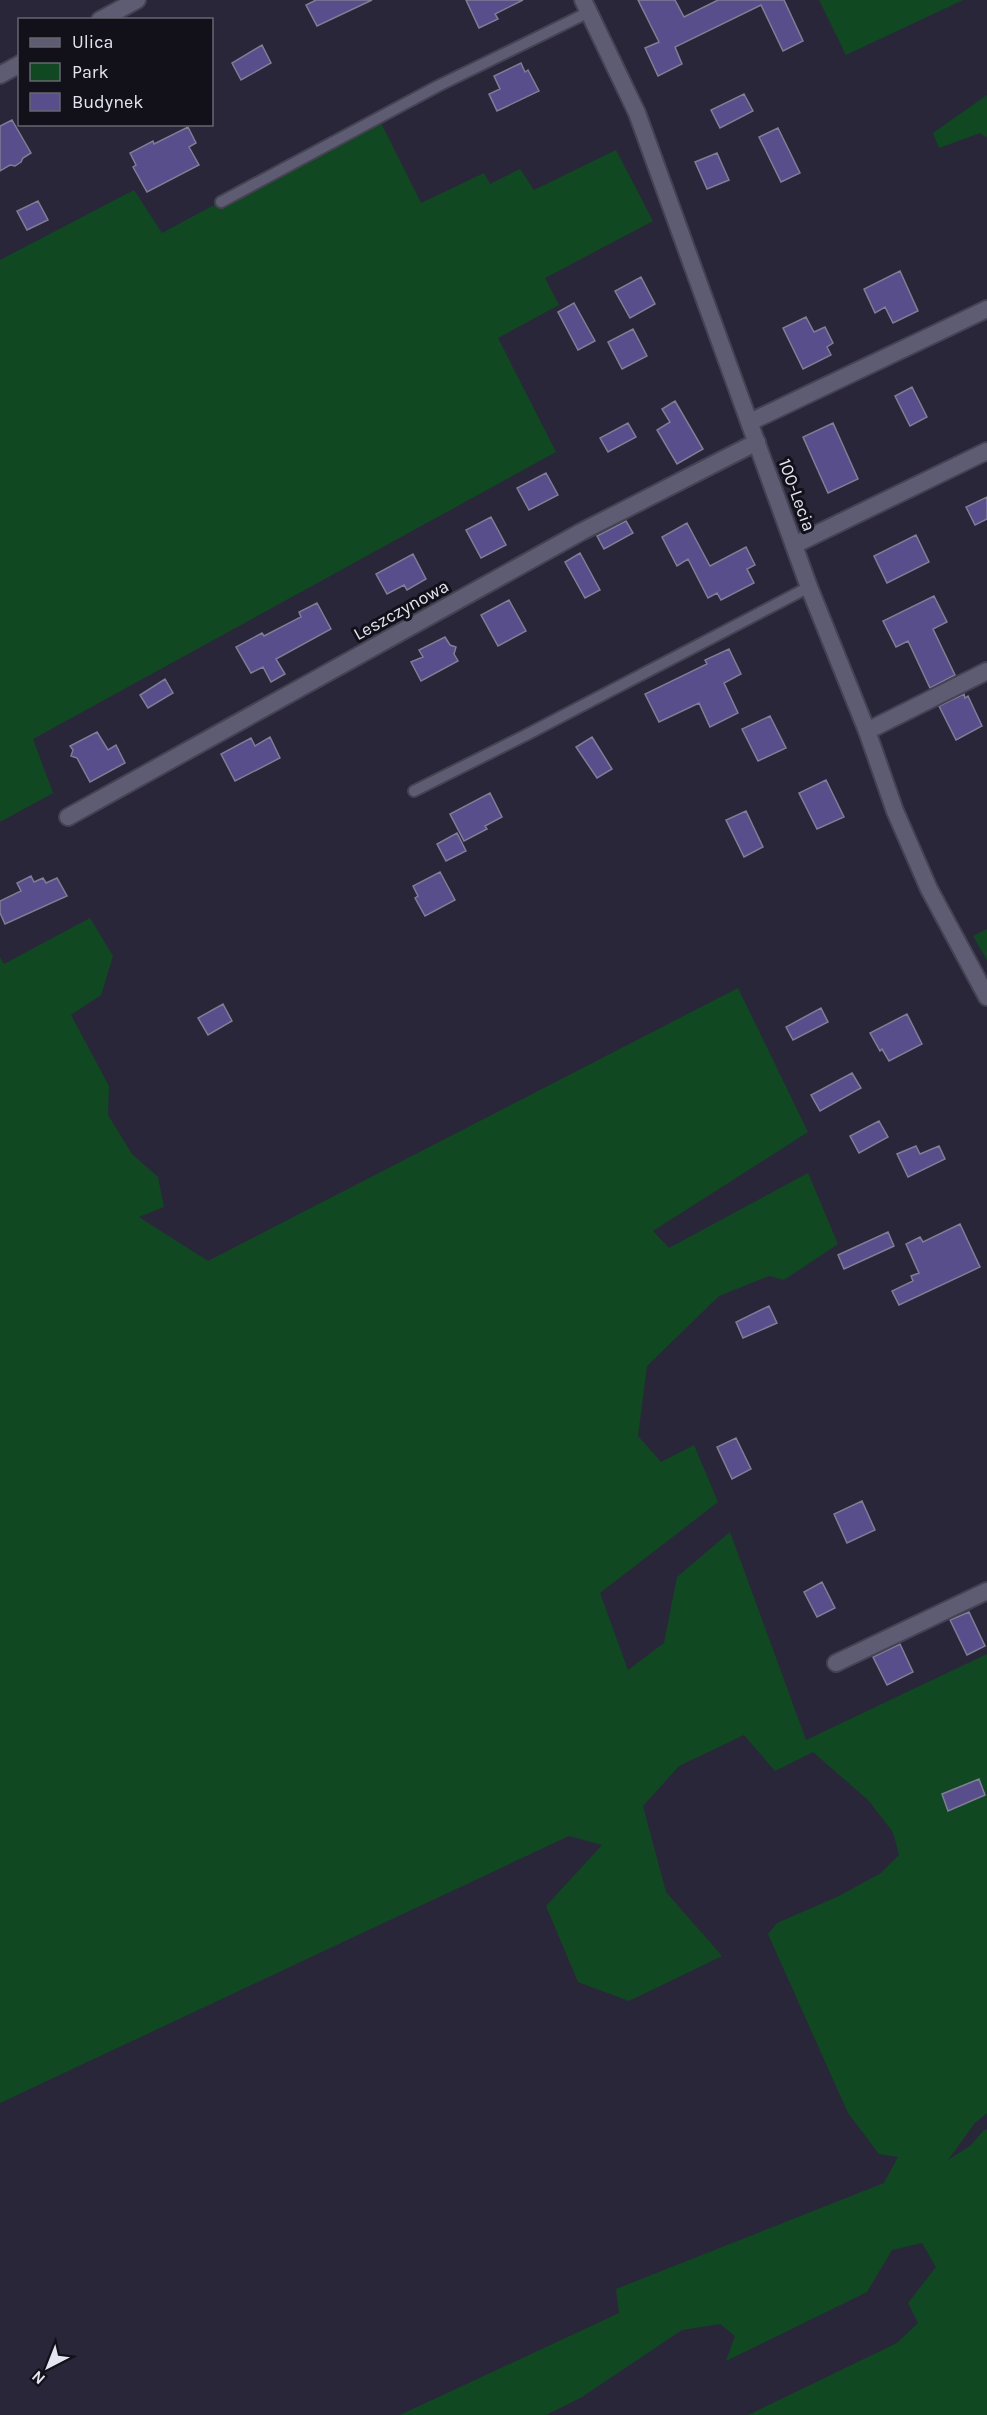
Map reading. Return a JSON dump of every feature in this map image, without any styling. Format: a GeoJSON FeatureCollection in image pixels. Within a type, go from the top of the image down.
{"type":"FeatureCollection","features":[{"type":"Feature","properties":{"kind":"street"},"geometry":{"type":"LineString","coordinates":[[104,18],[138,0]]}},
{"type":"Feature","properties":{"kind":"street","name":"100-Lecia"},"geometry":{"type":"LineString","coordinates":[[586,6],[638,112],[809,587],[867,731],[895,811],[929,889],[987,997]]}},
{"type":"Feature","properties":{"kind":"street"},"geometry":{"type":"LineString","coordinates":[[0,75],[18,65]]}},
{"type":"Feature","properties":{"kind":"street"},"geometry":{"type":"LineString","coordinates":[[750,422],[987,309]]}},
{"type":"Feature","properties":{"kind":"street","name":"Leszczynowa"},"geometry":{"type":"LineString","coordinates":[[68,817],[581,532],[757,442]]}},
{"type":"Feature","properties":{"kind":"street"},"geometry":{"type":"LineString","coordinates":[[794,546],[987,451]]}},
{"type":"Feature","properties":{"kind":"street"},"geometry":{"type":"LineString","coordinates":[[867,731],[987,671]]}},
{"type":"Feature","properties":{"kind":"street"},"geometry":{"type":"LineString","coordinates":[[836,1663],[987,1591]]}},
{"type":"Feature","properties":{"kind":"lane"},"geometry":{"type":"LineString","coordinates":[[221,202],[586,6]]}},
{"type":"Feature","properties":{"kind":"lane"},"geometry":{"type":"LineString","coordinates":[[414,791],[809,587]]}},
{"type":"Feature","properties":{"kind":"green space"},"geometry":{"type":"Polygon","coordinates":[[[819,0],[963,0],[846,55],[819,0]]]}},
{"type":"Feature","properties":{"kind":"green space"},"geometry":{"type":"Polygon","coordinates":[[[987,95],[987,138],[980,133],[939,148],[933,133],[987,95]]]}},
{"type":"Feature","properties":{"kind":"green space"},"geometry":{"type":"Polygon","coordinates":[[[378,117],[421,203],[484,173],[490,184],[520,169],[534,190],[616,150],[653,221],[545,278],[559,305],[498,338],[556,452],[33,739],[53,793],[0,822],[0,260],[134,190],[162,233],[378,117]]]}},
{"type":"Feature","properties":{"kind":"green space"},"geometry":{"type":"Polygon","coordinates":[[[90,918],[113,956],[101,995],[71,1015],[109,1086],[108,1115],[132,1154],[158,1177],[164,1207],[139,1217],[208,1261],[738,988],[808,1132],[653,1231],[669,1248],[808,1173],[838,1244],[784,1280],[769,1276],[719,1296],[647,1366],[638,1436],[661,1462],[694,1445],[718,1502],[600,1593],[628,1670],[664,1643],[677,1577],[730,1532],[806,1740],[987,1654],[987,2113],[974,2124],[948,2160],[970,2146],[987,2129],[987,2415],[748,2415],[897,2343],[918,2323],[908,2303],[936,2267],[922,2243],[892,2250],[867,2292],[726,2361],[735,2336],[720,2324],[682,2330],[582,2397],[546,2415],[400,2415],[619,2313],[616,2289],[884,2183],[898,2157],[879,2154],[848,2113],[768,1934],[777,1923],[839,1896],[881,1873],[899,1855],[893,1832],[868,1800],[813,1752],[775,1771],[744,1735],[679,1766],[643,1806],[666,1892],[722,1956],[629,2001],[578,1982],[546,1906],[602,1845],[569,1836],[0,2103],[0,957],[4,964],[90,918]]]}},
{"type":"Feature","properties":{"kind":"green space"},"geometry":{"type":"Polygon","coordinates":[[[987,929],[987,960],[973,936],[987,929]]]}},
{"type":"Feature","properties":{"kind":"building"},"geometry":{"type":"Polygon","coordinates":[[[316,0],[372,0],[317,26],[306,5],[316,0]]]}},
{"type":"Feature","properties":{"kind":"building"},"geometry":{"type":"Polygon","coordinates":[[[466,0],[523,0],[495,14],[498,19],[479,28],[466,0]]]}},
{"type":"Feature","properties":{"kind":"building"},"geometry":{"type":"Polygon","coordinates":[[[638,0],[675,0],[684,17],[718,0],[784,0],[803,41],[783,51],[761,5],[675,47],[682,64],[658,76],[645,48],[659,42],[638,0]]]}},
{"type":"Feature","properties":{"kind":"building"},"geometry":{"type":"Polygon","coordinates":[[[262,45],[271,63],[241,80],[232,63],[262,45]]]}},
{"type":"Feature","properties":{"kind":"building"},"geometry":{"type":"Polygon","coordinates":[[[521,63],[525,72],[528,70],[539,91],[497,111],[489,94],[500,89],[494,76],[521,63]]]}},
{"type":"Feature","properties":{"kind":"building"},"geometry":{"type":"Polygon","coordinates":[[[744,94],[753,111],[720,128],[711,110],[744,94]]]}},
{"type":"Feature","properties":{"kind":"building"},"geometry":{"type":"Polygon","coordinates":[[[12,120],[31,153],[15,166],[10,165],[0,171],[0,126],[12,120]]]}},
{"type":"Feature","properties":{"kind":"building"},"geometry":{"type":"Polygon","coordinates":[[[188,127],[196,143],[189,147],[199,165],[147,192],[133,167],[136,165],[130,153],[188,127]]]}},
{"type":"Feature","properties":{"kind":"building"},"geometry":{"type":"Polygon","coordinates":[[[778,128],[800,173],[781,182],[759,137],[778,128]]]}},
{"type":"Feature","properties":{"kind":"building"},"geometry":{"type":"Polygon","coordinates":[[[717,153],[729,180],[707,189],[695,162],[717,153]]]}},
{"type":"Feature","properties":{"kind":"building"},"geometry":{"type":"Polygon","coordinates":[[[38,201],[48,220],[27,230],[17,211],[38,201]]]}},
{"type":"Feature","properties":{"kind":"building"},"geometry":{"type":"Polygon","coordinates":[[[900,271],[918,311],[893,323],[885,307],[875,313],[864,289],[900,271]]]}},
{"type":"Feature","properties":{"kind":"building"},"geometry":{"type":"Polygon","coordinates":[[[641,277],[655,304],[630,318],[615,291],[641,277]]]}},
{"type":"Feature","properties":{"kind":"building"},"geometry":{"type":"Polygon","coordinates":[[[574,303],[595,341],[578,350],[558,312],[574,303]]]}},
{"type":"Feature","properties":{"kind":"building"},"geometry":{"type":"Polygon","coordinates":[[[806,317],[814,332],[825,327],[833,343],[827,347],[831,355],[803,369],[783,328],[806,317]]]}},
{"type":"Feature","properties":{"kind":"building"},"geometry":{"type":"Polygon","coordinates":[[[633,329],[647,356],[622,369],[608,342],[633,329]]]}},
{"type":"Feature","properties":{"kind":"building"},"geometry":{"type":"Polygon","coordinates":[[[912,387],[927,417],[910,426],[895,396],[912,387]]]}},
{"type":"Feature","properties":{"kind":"building"},"geometry":{"type":"Polygon","coordinates":[[[675,401],[703,449],[677,464],[657,430],[670,422],[662,409],[675,401]]]}},
{"type":"Feature","properties":{"kind":"building"},"geometry":{"type":"Polygon","coordinates":[[[628,423],[636,437],[608,452],[600,438],[628,423]]]}},
{"type":"Feature","properties":{"kind":"building"},"geometry":{"type":"Polygon","coordinates":[[[833,423],[858,479],[828,493],[803,437],[833,423]]]}},
{"type":"Feature","properties":{"kind":"building"},"geometry":{"type":"Polygon","coordinates":[[[546,473],[558,495],[529,510],[517,488],[546,473]]]}},
{"type":"Feature","properties":{"kind":"building"},"geometry":{"type":"Polygon","coordinates":[[[987,497],[987,519],[975,525],[966,507],[987,497]]]}},
{"type":"Feature","properties":{"kind":"building"},"geometry":{"type":"Polygon","coordinates":[[[491,517],[506,545],[481,558],[466,530],[491,517]]]}},
{"type":"Feature","properties":{"kind":"building"},"geometry":{"type":"Polygon","coordinates":[[[626,521],[633,533],[604,549],[597,536],[626,521]]]}},
{"type":"Feature","properties":{"kind":"building"},"geometry":{"type":"Polygon","coordinates":[[[687,523],[710,566],[746,547],[755,565],[747,569],[754,583],[721,600],[717,593],[708,598],[688,559],[677,566],[662,537],[687,523]]]}},
{"type":"Feature","properties":{"kind":"building"},"geometry":{"type":"Polygon","coordinates":[[[916,535],[929,562],[887,583],[874,556],[916,535]]]}},
{"type":"Feature","properties":{"kind":"building"},"geometry":{"type":"Polygon","coordinates":[[[580,553],[600,590],[585,598],[565,562],[580,553]]]}},
{"type":"Feature","properties":{"kind":"building"},"geometry":{"type":"Polygon","coordinates":[[[413,554],[426,579],[407,590],[404,585],[387,594],[376,574],[413,554]]]}},
{"type":"Feature","properties":{"kind":"building"},"geometry":{"type":"Polygon","coordinates":[[[934,596],[947,622],[933,629],[955,675],[930,688],[908,641],[896,647],[883,621],[934,596]]]}},
{"type":"Feature","properties":{"kind":"building"},"geometry":{"type":"Polygon","coordinates":[[[509,600],[526,631],[498,646],[481,615],[509,600]]]}},
{"type":"Feature","properties":{"kind":"building"},"geometry":{"type":"Polygon","coordinates":[[[317,603],[331,629],[276,659],[285,674],[271,682],[263,667],[251,673],[236,647],[262,633],[264,636],[301,617],[299,612],[317,603]]]}},
{"type":"Feature","properties":{"kind":"building"},"geometry":{"type":"Polygon","coordinates":[[[445,637],[450,645],[456,647],[454,654],[458,661],[421,681],[411,662],[423,657],[419,650],[445,637]]]}},
{"type":"Feature","properties":{"kind":"building"},"geometry":{"type":"Polygon","coordinates":[[[729,649],[741,674],[724,683],[738,713],[710,727],[699,703],[659,722],[645,694],[707,664],[705,660],[729,649]]]}},
{"type":"Feature","properties":{"kind":"building"},"geometry":{"type":"Polygon","coordinates":[[[165,679],[173,693],[148,708],[140,695],[165,679]]]}},
{"type":"Feature","properties":{"kind":"building"},"geometry":{"type":"Polygon","coordinates":[[[964,694],[965,698],[968,696],[982,726],[956,740],[939,706],[964,694]]]}},
{"type":"Feature","properties":{"kind":"building"},"geometry":{"type":"Polygon","coordinates":[[[770,716],[786,748],[758,761],[742,729],[770,716]]]}},
{"type":"Feature","properties":{"kind":"building"},"geometry":{"type":"Polygon","coordinates":[[[97,732],[108,750],[116,745],[125,763],[90,782],[77,758],[71,756],[73,750],[70,746],[97,732]]]}},
{"type":"Feature","properties":{"kind":"building"},"geometry":{"type":"Polygon","coordinates":[[[270,737],[280,758],[235,781],[221,754],[251,738],[255,746],[270,737]]]}},
{"type":"Feature","properties":{"kind":"building"},"geometry":{"type":"Polygon","coordinates":[[[592,737],[612,769],[597,778],[576,747],[592,737]]]}},
{"type":"Feature","properties":{"kind":"building"},"geometry":{"type":"Polygon","coordinates":[[[826,780],[844,817],[817,829],[799,793],[826,780]]]}},
{"type":"Feature","properties":{"kind":"building"},"geometry":{"type":"Polygon","coordinates":[[[490,793],[502,817],[485,826],[487,829],[464,841],[450,814],[490,793]]]}},
{"type":"Feature","properties":{"kind":"building"},"geometry":{"type":"Polygon","coordinates":[[[746,811],[763,847],[744,857],[726,820],[746,811]]]}},
{"type":"Feature","properties":{"kind":"building"},"geometry":{"type":"Polygon","coordinates":[[[457,833],[466,851],[446,861],[437,844],[457,833]]]}},
{"type":"Feature","properties":{"kind":"building"},"geometry":{"type":"Polygon","coordinates":[[[440,872],[455,900],[425,916],[415,898],[418,896],[413,886],[440,872]]]}},
{"type":"Feature","properties":{"kind":"building"},"geometry":{"type":"Polygon","coordinates":[[[31,876],[34,882],[43,878],[46,883],[57,878],[67,896],[5,924],[0,913],[0,901],[21,891],[17,883],[31,876]]]}},
{"type":"Feature","properties":{"kind":"building"},"geometry":{"type":"Polygon","coordinates":[[[223,1004],[232,1021],[208,1035],[198,1018],[223,1004]]]}},
{"type":"Feature","properties":{"kind":"building"},"geometry":{"type":"Polygon","coordinates":[[[821,1008],[828,1022],[793,1040],[786,1027],[821,1008]]]}},
{"type":"Feature","properties":{"kind":"building"},"geometry":{"type":"Polygon","coordinates":[[[907,1014],[922,1044],[889,1061],[882,1049],[880,1051],[870,1033],[907,1014]]]}},
{"type":"Feature","properties":{"kind":"building"},"geometry":{"type":"Polygon","coordinates":[[[852,1073],[861,1088],[820,1111],[811,1095],[852,1073]]]}},
{"type":"Feature","properties":{"kind":"building"},"geometry":{"type":"Polygon","coordinates":[[[879,1121],[888,1137],[859,1153],[850,1136],[879,1121]]]}},
{"type":"Feature","properties":{"kind":"building"},"geometry":{"type":"Polygon","coordinates":[[[916,1146],[920,1154],[939,1146],[945,1159],[908,1177],[897,1154],[916,1146]]]}},
{"type":"Feature","properties":{"kind":"building"},"geometry":{"type":"Polygon","coordinates":[[[960,1224],[980,1267],[899,1305],[892,1291],[913,1281],[911,1276],[919,1273],[906,1244],[920,1237],[923,1242],[960,1224]]]}},
{"type":"Feature","properties":{"kind":"building"},"geometry":{"type":"Polygon","coordinates":[[[888,1232],[894,1246],[844,1269],[838,1255],[888,1232]]]}},
{"type":"Feature","properties":{"kind":"building"},"geometry":{"type":"Polygon","coordinates":[[[769,1306],[777,1323],[743,1338],[736,1322],[769,1306]]]}},
{"type":"Feature","properties":{"kind":"building"},"geometry":{"type":"Polygon","coordinates":[[[736,1438],[751,1469],[732,1479],[717,1447],[736,1438]]]}},
{"type":"Feature","properties":{"kind":"building"},"geometry":{"type":"Polygon","coordinates":[[[862,1501],[875,1530],[847,1543],[834,1514],[862,1501]]]}},
{"type":"Feature","properties":{"kind":"building"},"geometry":{"type":"Polygon","coordinates":[[[822,1582],[835,1608],[817,1617],[804,1592],[822,1582]]]}},
{"type":"Feature","properties":{"kind":"building"},"geometry":{"type":"Polygon","coordinates":[[[969,1612],[985,1646],[967,1655],[950,1620],[969,1612]]]}},
{"type":"Feature","properties":{"kind":"building"},"geometry":{"type":"Polygon","coordinates":[[[900,1644],[913,1672],[887,1685],[873,1657],[900,1644]]]}},
{"type":"Feature","properties":{"kind":"building"},"geometry":{"type":"Polygon","coordinates":[[[979,1779],[985,1795],[948,1811],[942,1794],[979,1779]]]}}]}
